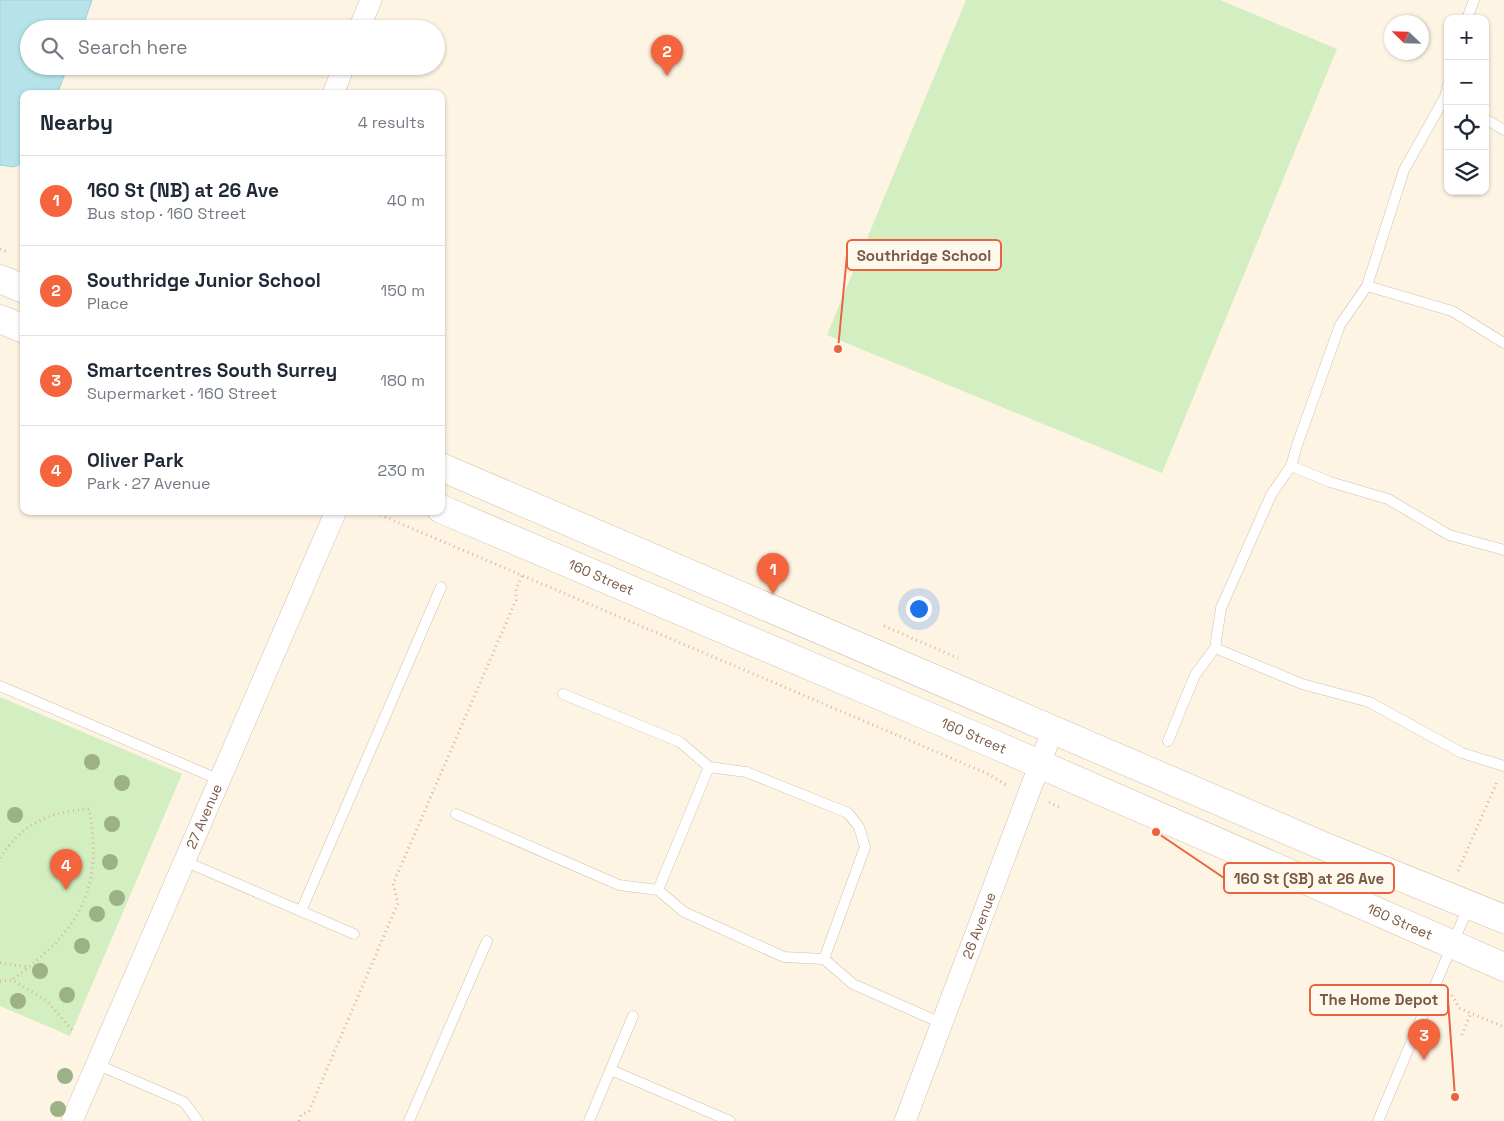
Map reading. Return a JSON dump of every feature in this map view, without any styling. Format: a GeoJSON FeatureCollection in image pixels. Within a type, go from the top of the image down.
{"type":"FeatureCollection","features":[{"type":"Feature","properties":{"kind":"main road"},"geometry":{"type":"LineString","coordinates":[[0,279],[20,287]]}},
{"type":"Feature","properties":{"kind":"main road"},"geometry":{"type":"LineString","coordinates":[[0,319],[20,327]]}},
{"type":"Feature","properties":{"kind":"main road"},"geometry":{"type":"LineString","coordinates":[[445,469],[1321,844],[1504,919]]}},
{"type":"Feature","properties":{"kind":"main road"},"geometry":{"type":"LineString","coordinates":[[445,491],[520,523],[541,523],[556,516]]}},
{"type":"Feature","properties":{"kind":"main road","name":"160 Street"},"geometry":{"type":"LineString","coordinates":[[445,511],[1038,764],[1504,967]]}},
{"type":"Feature","properties":{"kind":"street"},"geometry":{"type":"LineString","coordinates":[[363,20],[371,0]]}},
{"type":"Feature","properties":{"kind":"street"},"geometry":{"type":"LineString","coordinates":[[335,90],[340,75]]}},
{"type":"Feature","properties":{"kind":"street","name":"27 Avenue"},"geometry":{"type":"LineString","coordinates":[[72,1121],[334,515]]}},
{"type":"Feature","properties":{"kind":"street","name":"26 Avenue"},"geometry":{"type":"LineString","coordinates":[[905,1121],[1038,764],[1053,729]]}},
{"type":"Feature","properties":{"kind":"lane"},"geometry":{"type":"LineString","coordinates":[[1468,15],[1474,0]]}},
{"type":"Feature","properties":{"kind":"lane"},"geometry":{"type":"LineString","coordinates":[[1168,741],[1195,675],[1215,648],[1222,608],[1271,495],[1291,466],[1340,325],[1367,286],[1404,170],[1444,101]]}},
{"type":"Feature","properties":{"kind":"lane"},"geometry":{"type":"LineString","coordinates":[[1489,121],[1504,130]]}},
{"type":"Feature","properties":{"kind":"lane"},"geometry":{"type":"LineString","coordinates":[[1367,286],[1452,311],[1504,343]]}},
{"type":"Feature","properties":{"kind":"lane"},"geometry":{"type":"LineString","coordinates":[[1291,466],[1330,482],[1388,499],[1449,535],[1504,550]]}},
{"type":"Feature","properties":{"kind":"lane"},"geometry":{"type":"LineString","coordinates":[[301,911],[441,586]]}},
{"type":"Feature","properties":{"kind":"lane"},"geometry":{"type":"LineString","coordinates":[[1215,648],[1302,684],[1370,702],[1462,753],[1504,766]]}},
{"type":"Feature","properties":{"kind":"lane"},"geometry":{"type":"LineString","coordinates":[[0,686],[220,780]]}},
{"type":"Feature","properties":{"kind":"lane"},"geometry":{"type":"LineString","coordinates":[[563,694],[680,742],[709,767],[746,772],[848,813],[859,827],[865,847],[824,959]]}},
{"type":"Feature","properties":{"kind":"lane"},"geometry":{"type":"LineString","coordinates":[[658,890],[709,767]]}},
{"type":"Feature","properties":{"kind":"lane"},"geometry":{"type":"LineString","coordinates":[[456,814],[619,885],[658,890],[684,912],[784,957],[824,959],[853,984],[941,1023]]}},
{"type":"Feature","properties":{"kind":"lane"},"geometry":{"type":"LineString","coordinates":[[184,861],[354,934]]}},
{"type":"Feature","properties":{"kind":"lane"},"geometry":{"type":"LineString","coordinates":[[1378,1121],[1469,904]]}},
{"type":"Feature","properties":{"kind":"lane"},"geometry":{"type":"LineString","coordinates":[[409,1121],[487,941]]}},
{"type":"Feature","properties":{"kind":"lane"},"geometry":{"type":"LineString","coordinates":[[589,1121],[633,1016]]}},
{"type":"Feature","properties":{"kind":"lane"},"geometry":{"type":"LineString","coordinates":[[96,1064],[184,1102],[198,1121]]}},
{"type":"Feature","properties":{"kind":"lane"},"geometry":{"type":"LineString","coordinates":[[611,1070],[730,1121]]}},
{"type":"Feature","properties":{"kind":"path"},"geometry":{"type":"LineString","coordinates":[[380,515],[986,773],[996,781]]}},
{"type":"Feature","properties":{"kind":"path"},"geometry":{"type":"LineString","coordinates":[[299,1121],[301,1115],[309,1111],[398,903],[393,884],[516,600],[516,589],[522,576]]}},
{"type":"Feature","properties":{"kind":"path"},"geometry":{"type":"LineString","coordinates":[[1458,871],[1504,766]]}},
{"type":"Feature","properties":{"kind":"path"},"geometry":{"type":"LineString","coordinates":[[0,858],[16,836],[34,822],[63,811],[89,809],[94,837],[94,862],[88,894],[69,929],[29,967],[12,980],[0,982]]}},
{"type":"Feature","properties":{"kind":"path"},"geometry":{"type":"LineString","coordinates":[[0,963],[29,967]]}},
{"type":"Feature","properties":{"kind":"path"},"geometry":{"type":"LineString","coordinates":[[12,980],[47,1000],[72,1031]]}},
{"type":"Feature","properties":{"kind":"path"},"geometry":{"type":"LineString","coordinates":[[1452,990],[1452,998],[1459,1008],[1504,1027]]}},
{"type":"Feature","properties":{"kind":"path"},"geometry":{"type":"LineString","coordinates":[[1462,1036],[1471,1013]]}},
{"type":"Feature","properties":{"kind":"green space"},"geometry":{"type":"Polygon","coordinates":[[[966,0],[1220,0],[1337,49],[1162,473],[827,335],[966,0]]]}},
{"type":"Feature","properties":{"kind":"green space"},"geometry":{"type":"Polygon","coordinates":[[[0,697],[182,774],[70,1036],[0,1006],[0,697]]]}},
{"type":"Feature","properties":{"kind":"water"},"geometry":{"type":"Polygon","coordinates":[[[0,0],[92,0],[85,20],[20,20],[20,75],[64,75],[59,90],[20,90],[20,164],[14,167],[0,165],[0,0]]]}},
{"type":"Feature","properties":{"kind":"place","name":"Southridge Junior School"},"geometry":{"type":"Point","coordinates":[667,76]}},
{"type":"Feature","properties":{"kind":"place","name":"Southridge School"},"geometry":{"type":"Point","coordinates":[838,349]}},
{"type":"Feature","properties":{"kind":"place","name":"160 St (NB) at 26 Ave"},"geometry":{"type":"Point","coordinates":[773,594]}},
{"type":"Feature","properties":{"kind":"place","name":"160 St (SB) at 26 Ave"},"geometry":{"type":"Point","coordinates":[1156,832]}},
{"type":"Feature","properties":{"kind":"place","name":"Oliver Park"},"geometry":{"type":"Point","coordinates":[66,890]}},
{"type":"Feature","properties":{"kind":"place","name":"Smartcentres South Surrey"},"geometry":{"type":"Point","coordinates":[1424,1060]}},
{"type":"Feature","properties":{"kind":"place","name":"The Home Depot"},"geometry":{"type":"Point","coordinates":[1455,1097]}}]}
